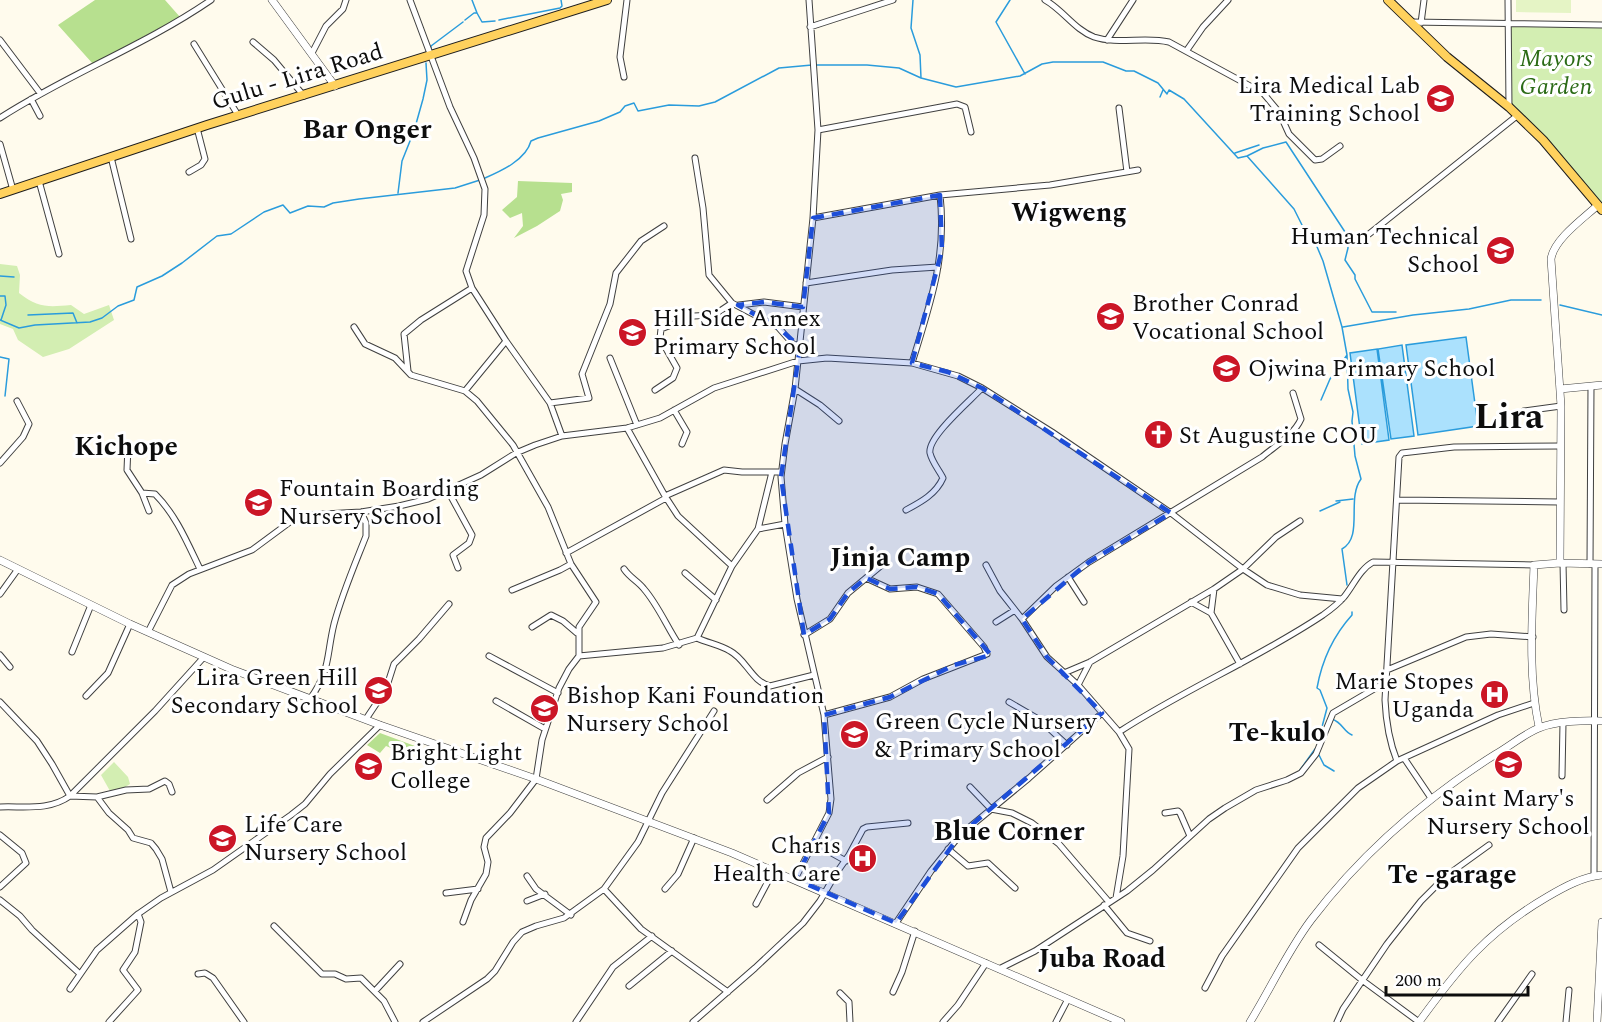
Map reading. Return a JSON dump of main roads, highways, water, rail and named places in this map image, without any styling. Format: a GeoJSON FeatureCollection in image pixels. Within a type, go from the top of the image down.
{"type":"FeatureCollection","features":[{"type":"Feature","properties":{"kind":"main road","name":"Gulu - Lira Road"},"geometry":{"type":"LineString","coordinates":[[0,194],[583,4],[607,0]]}},
{"type":"Feature","properties":{"kind":"main road"},"geometry":{"type":"LineString","coordinates":[[1388,0],[1447,57],[1509,107],[1543,140],[1600,207]]}},
{"type":"Feature","properties":{"kind":"water"},"geometry":{"type":"Polygon","coordinates":[[[1466,337],[1478,426],[1418,435],[1406,345],[1466,337]]]}},
{"type":"Feature","properties":{"kind":"water"},"geometry":{"type":"Polygon","coordinates":[[[1402,345],[1414,436],[1391,439],[1378,349],[1402,345]]]}},
{"type":"Feature","properties":{"kind":"water"},"geometry":{"type":"Polygon","coordinates":[[[1377,349],[1389,440],[1362,444],[1350,353],[1377,349]]]}},
{"type":"Feature","properties":{"kind":"waterway"},"geometry":{"type":"LineString","coordinates":[[472,0],[477,13]]}},
{"type":"Feature","properties":{"kind":"waterway"},"geometry":{"type":"LineString","coordinates":[[499,20],[560,8],[561,0]]}},
{"type":"Feature","properties":{"kind":"waterway"},"geometry":{"type":"LineString","coordinates":[[913,0],[911,28],[920,55],[921,78]]}},
{"type":"Feature","properties":{"kind":"waterway"},"geometry":{"type":"LineString","coordinates":[[1010,0],[996,22],[1025,74]]}},
{"type":"Feature","properties":{"kind":"waterway"},"geometry":{"type":"LineString","coordinates":[[465,20],[477,13],[482,22],[495,21]]}},
{"type":"Feature","properties":{"kind":"waterway"},"geometry":{"type":"LineString","coordinates":[[431,48],[463,22]]}},
{"type":"Feature","properties":{"kind":"waterway"},"geometry":{"type":"LineString","coordinates":[[817,65],[867,65],[899,68],[921,78],[956,87],[1020,76],[1042,64],[1053,62],[1103,62],[1126,71],[1134,71],[1158,83],[1167,94],[1169,90],[1184,99],[1238,158],[1247,156],[1294,209],[1304,229],[1315,242],[1323,261],[1342,327],[1347,355],[1348,389],[1353,412],[1355,456],[1361,479],[1355,497],[1352,536],[1349,543],[1342,549],[1347,585]]}},
{"type":"Feature","properties":{"kind":"waterway"},"geometry":{"type":"LineString","coordinates":[[398,193],[402,161],[423,99],[427,80],[426,63]]}},
{"type":"Feature","properties":{"kind":"waterway"},"geometry":{"type":"LineString","coordinates":[[485,178],[518,159],[524,154],[531,141],[599,121],[620,112],[625,106],[634,103],[638,111],[669,105],[699,106],[715,102],[779,68],[812,65]]}},
{"type":"Feature","properties":{"kind":"waterway"},"geometry":{"type":"LineString","coordinates":[[1160,97],[1163,90]]}},
{"type":"Feature","properties":{"kind":"waterway"},"geometry":{"type":"LineString","coordinates":[[1247,156],[1263,148],[1286,142],[1347,235],[1348,248],[1345,260],[1355,275],[1372,312],[1396,312]]}},
{"type":"Feature","properties":{"kind":"waterway"},"geometry":{"type":"LineString","coordinates":[[1235,153],[1259,145]]}},
{"type":"Feature","properties":{"kind":"waterway"},"geometry":{"type":"LineString","coordinates":[[0,320],[19,328],[90,322],[102,318],[118,306],[134,300],[137,287],[162,276],[217,236],[231,234],[264,212],[283,205],[290,213],[308,206],[324,207],[333,203],[359,199],[455,188],[480,180]]}},
{"type":"Feature","properties":{"kind":"waterway"},"geometry":{"type":"LineString","coordinates":[[0,276],[14,277]]}},
{"type":"Feature","properties":{"kind":"waterway"},"geometry":{"type":"LineString","coordinates":[[0,296],[5,296],[6,305],[1,320]]}},
{"type":"Feature","properties":{"kind":"waterway"},"geometry":{"type":"LineString","coordinates":[[1343,327],[1413,315],[1469,309],[1511,300],[1541,300]]}},
{"type":"Feature","properties":{"kind":"waterway"},"geometry":{"type":"LineString","coordinates":[[1560,305],[1602,315]]}},
{"type":"Feature","properties":{"kind":"waterway"},"geometry":{"type":"LineString","coordinates":[[28,315],[73,313],[77,323]]}},
{"type":"Feature","properties":{"kind":"waterway"},"geometry":{"type":"LineString","coordinates":[[1321,400],[1330,379],[1347,355]]}},
{"type":"Feature","properties":{"kind":"waterway"},"geometry":{"type":"LineString","coordinates":[[0,357],[9,359],[5,396]]}},
{"type":"Feature","properties":{"kind":"waterway"},"geometry":{"type":"LineString","coordinates":[[1336,501],[1353,499]]}},
{"type":"Feature","properties":{"kind":"waterway"},"geometry":{"type":"LineString","coordinates":[[1320,511],[1340,502]]}},
{"type":"Feature","properties":{"kind":"waterway"},"geometry":{"type":"LineString","coordinates":[[1318,742],[1327,708],[1317,688],[1319,678],[1329,649],[1352,612]]}},
{"type":"Feature","properties":{"kind":"waterway"},"geometry":{"type":"LineString","coordinates":[[1332,719],[1352,735]]}},
{"type":"Feature","properties":{"kind":"waterway"},"geometry":{"type":"LineString","coordinates":[[1300,770],[1315,749]]}},
{"type":"Feature","properties":{"kind":"waterway"},"geometry":{"type":"LineString","coordinates":[[1319,755],[1324,765],[1334,771]]}},
{"type":"Feature","properties":{"kind":"place","name":"Lira Medical Lab Training School"},"geometry":{"type":"Point","coordinates":[1441,99]}},
{"type":"Feature","properties":{"kind":"place","name":"Human Technical School"},"geometry":{"type":"Point","coordinates":[1500,250]}},
{"type":"Feature","properties":{"kind":"place","name":"Brother Conrad Vocational School"},"geometry":{"type":"Point","coordinates":[1111,317]}},
{"type":"Feature","properties":{"kind":"place","name":"Hill Side Annex Primary School"},"geometry":{"type":"Point","coordinates":[632,332]}},
{"type":"Feature","properties":{"kind":"place","name":"Ojwina Primary School"},"geometry":{"type":"Point","coordinates":[1227,368]}},
{"type":"Feature","properties":{"kind":"place","name":"St Augustine COU"},"geometry":{"type":"Point","coordinates":[1158,435]}},
{"type":"Feature","properties":{"kind":"place","name":"Fountain Boarding Nursery School"},"geometry":{"type":"Point","coordinates":[258,502]}},
{"type":"Feature","properties":{"kind":"place","name":"Lira Green Hill Secondary School"},"geometry":{"type":"Point","coordinates":[379,691]}},
{"type":"Feature","properties":{"kind":"place","name":"Marie Stopes Uganda"},"geometry":{"type":"Point","coordinates":[1495,695]}},
{"type":"Feature","properties":{"kind":"place","name":"Bishop Kani Foundation Nursery School"},"geometry":{"type":"Point","coordinates":[545,709]}},
{"type":"Feature","properties":{"kind":"place","name":"Green Cycle Nursery & Primary School"},"geometry":{"type":"Point","coordinates":[854,735]}},
{"type":"Feature","properties":{"kind":"place","name":"Saint Mary's Nursery School"},"geometry":{"type":"Point","coordinates":[1508,765]}},
{"type":"Feature","properties":{"kind":"place","name":"Bright Light College"},"geometry":{"type":"Point","coordinates":[369,766]}},
{"type":"Feature","properties":{"kind":"place","name":"Life Care Nursery School"},"geometry":{"type":"Point","coordinates":[223,838]}},
{"type":"Feature","properties":{"kind":"place","name":"Charis Health Care"},"geometry":{"type":"Point","coordinates":[862,859]}},
{"type":"Feature","properties":{"kind":"district","name":"Bar Onger"},"geometry":{"type":"Point","coordinates":[367,129]}},
{"type":"Feature","properties":{"kind":"district","name":"Wigweng"},"geometry":{"type":"Point","coordinates":[1069,212]}},
{"type":"Feature","properties":{"kind":"district","name":"Lira"},"geometry":{"type":"Point","coordinates":[1509,415]}},
{"type":"Feature","properties":{"kind":"district","name":"Kichope"},"geometry":{"type":"Point","coordinates":[126,446]}},
{"type":"Feature","properties":{"kind":"district","name":"Jinja Camp"},"geometry":{"type":"Point","coordinates":[900,557]}},
{"type":"Feature","properties":{"kind":"district","name":"Te-kulo"},"geometry":{"type":"Point","coordinates":[1277,732]}},
{"type":"Feature","properties":{"kind":"district","name":"Blue Corner"},"geometry":{"type":"Point","coordinates":[1009,831]}},
{"type":"Feature","properties":{"kind":"district","name":"Te -garage"},"geometry":{"type":"Point","coordinates":[1452,874]}},
{"type":"Feature","properties":{"kind":"district","name":"Juba Road"},"geometry":{"type":"Point","coordinates":[1102,958]}},
{"type":"Feature","properties":{"kind":"park label","name":"Mayors Garden"},"geometry":{"type":"Point","coordinates":[1556,72]}}]}
